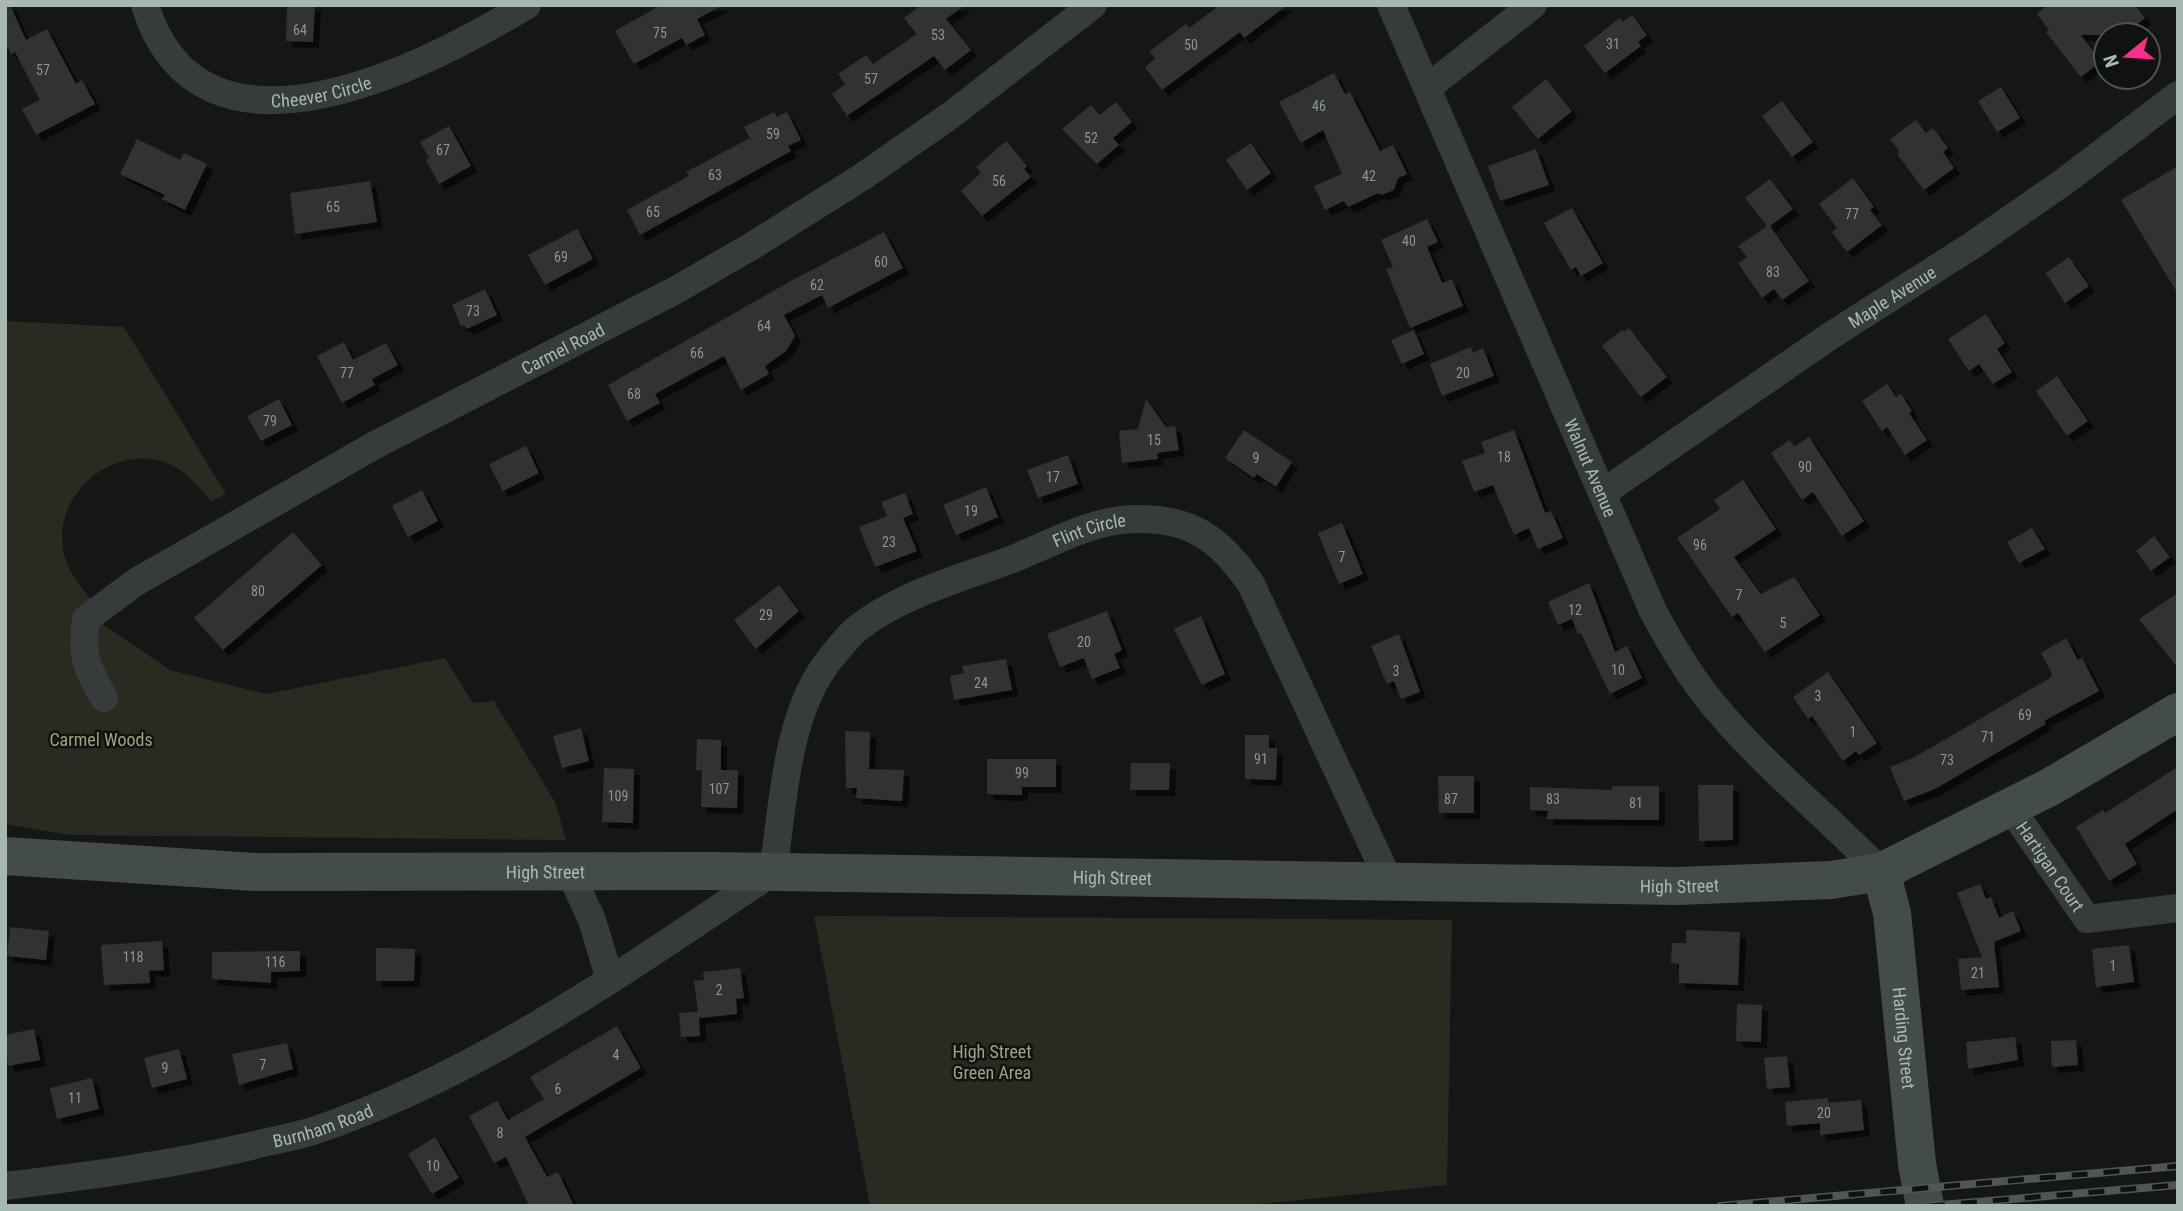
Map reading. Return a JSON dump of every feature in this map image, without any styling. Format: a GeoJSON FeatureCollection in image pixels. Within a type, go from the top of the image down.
{"type":"FeatureCollection","features":[{"type":"Feature","properties":{"kind":"main road","name":"High Street"},"geometry":{"type":"LineString","coordinates":[[5,856],[256,872],[773,872],[1678,886],[1831,880],[1881,872],[2010,807],[2178,712]]}},
{"type":"Feature","properties":{"kind":"main road","name":"Harding Street"},"geometry":{"type":"LineString","coordinates":[[1881,872],[1892,913],[1917,1164],[1925,1206]]}},
{"type":"Feature","properties":{"kind":"street","name":"Cheever Circle"},"geometry":{"type":"LineString","coordinates":[[145,5],[150,22],[168,55],[205,85],[236,96],[274,100],[324,96],[385,78],[449,51],[527,5]]}},
{"type":"Feature","properties":{"kind":"street","name":"Carmel Road"},"geometry":{"type":"LineString","coordinates":[[104,698],[82,648],[86,619],[136,582],[375,445],[664,296],[752,246],[862,177],[940,122],[1093,5]]}},
{"type":"Feature","properties":{"kind":"street","name":"Walnut Avenue"},"geometry":{"type":"LineString","coordinates":[[1391,5],[1604,492],[1653,611],[1677,657],[1708,698],[1757,751],[1881,872]]}},
{"type":"Feature","properties":{"kind":"street"},"geometry":{"type":"LineString","coordinates":[[1427,88],[1532,5]]}},
{"type":"Feature","properties":{"kind":"street","name":"Maple Avenue"},"geometry":{"type":"LineString","coordinates":[[1604,492],[1830,337],[1973,245],[2065,181],[2178,95]]}},
{"type":"Feature","properties":{"kind":"street","name":"Flint Circle"},"geometry":{"type":"LineString","coordinates":[[773,872],[790,752],[807,700],[828,661],[858,628],[890,608],[939,587],[1100,524],[1132,519],[1182,526],[1209,536],[1230,554],[1251,584],[1389,881]]}},
{"type":"Feature","properties":{"kind":"street","name":"Hartigan Court"},"geometry":{"type":"LineString","coordinates":[[2010,807],[2087,919],[2178,908]]}},
{"type":"Feature","properties":{"kind":"street"},"geometry":{"type":"LineString","coordinates":[[569,870],[592,920],[610,980]]}},
{"type":"Feature","properties":{"kind":"street","name":"Burnham Road"},"geometry":{"type":"LineString","coordinates":[[5,1186],[164,1164],[310,1132],[374,1108],[457,1069],[528,1031],[773,872]]}},
{"type":"Feature","properties":{"kind":"green space","name":"Carmel Woods"},"geometry":{"type":"Polygon","coordinates":[[[5,321],[124,327],[226,494],[211,501],[189,477],[176,468],[161,461],[140,459],[120,462],[101,471],[85,484],[73,500],[65,518],[62,539],[69,567],[102,614],[95,619],[170,670],[266,694],[445,658],[473,703],[494,701],[555,802],[566,840],[71,835],[5,824],[5,321]]]}},
{"type":"Feature","properties":{"kind":"green space","name":"High Street Green Area"},"geometry":{"type":"Polygon","coordinates":[[[814,916],[1452,920],[1447,1185],[1241,1206],[870,1206],[814,916]]]}},
{"type":"Feature","properties":{"kind":"building"},"geometry":{"type":"Polygon","coordinates":[[[5,5],[10,5],[26,40],[47,29],[76,84],[82,80],[95,104],[36,135],[22,109],[40,100],[15,52],[11,54],[5,42],[5,5]]]}},
{"type":"Feature","properties":{"kind":"building"},"geometry":{"type":"Polygon","coordinates":[[[287,5],[315,5],[313,42],[286,41],[287,5]]]}},
{"type":"Feature","properties":{"kind":"building"},"geometry":{"type":"Polygon","coordinates":[[[661,5],[723,5],[697,19],[705,35],[686,45],[682,38],[634,64],[615,31],[661,5]]]}},
{"type":"Feature","properties":{"kind":"building"},"geometry":{"type":"Polygon","coordinates":[[[921,5],[965,5],[946,19],[971,50],[945,70],[934,56],[847,116],[832,94],[845,84],[838,74],[866,55],[873,64],[917,34],[904,18],[921,5]]]}},
{"type":"Feature","properties":{"kind":"building"},"geometry":{"type":"Polygon","coordinates":[[[1220,5],[1287,5],[1244,38],[1240,32],[1162,90],[1145,67],[1155,59],[1150,51],[1186,24],[1189,28],[1220,5]]]}},
{"type":"Feature","properties":{"kind":"building"},"geometry":{"type":"Polygon","coordinates":[[[2048,5],[2135,5],[2145,18],[2141,21],[2092,21],[2092,35],[2081,35],[2092,49],[2092,68],[2081,77],[2046,32],[2049,30],[2037,14],[2048,5]]]}},
{"type":"Feature","properties":{"kind":"building"},"geometry":{"type":"Polygon","coordinates":[[[1632,15],[1647,35],[1638,42],[1641,46],[1605,73],[1584,46],[1620,18],[1623,22],[1632,15]]]}},
{"type":"Feature","properties":{"kind":"building"},"geometry":{"type":"Polygon","coordinates":[[[1334,73],[1345,94],[1350,92],[1380,151],[1393,145],[1407,174],[1398,178],[1394,190],[1381,195],[1378,193],[1348,207],[1344,201],[1325,210],[1314,186],[1342,174],[1323,130],[1301,143],[1279,102],[1334,73]]]}},
{"type":"Feature","properties":{"kind":"building"},"geometry":{"type":"Polygon","coordinates":[[[1546,79],[1572,111],[1538,139],[1512,107],[1546,79]]]}},
{"type":"Feature","properties":{"kind":"building"},"geometry":{"type":"Polygon","coordinates":[[[2001,87],[2020,118],[1997,132],[1978,101],[2001,87]]]}},
{"type":"Feature","properties":{"kind":"building"},"geometry":{"type":"Polygon","coordinates":[[[1782,101],[1813,142],[1792,157],[1762,116],[1782,101]]]}},
{"type":"Feature","properties":{"kind":"building"},"geometry":{"type":"Polygon","coordinates":[[[1116,102],[1132,122],[1113,138],[1119,145],[1097,164],[1062,129],[1091,105],[1100,115],[1116,102]]]}},
{"type":"Feature","properties":{"kind":"building"},"geometry":{"type":"Polygon","coordinates":[[[774,112],[777,117],[787,112],[801,140],[788,146],[791,151],[640,235],[627,210],[689,176],[686,172],[750,138],[744,127],[774,112]]]}},
{"type":"Feature","properties":{"kind":"building"},"geometry":{"type":"Polygon","coordinates":[[[1916,120],[1926,133],[1933,128],[1948,148],[1943,152],[1954,168],[1924,190],[1897,154],[1900,152],[1890,139],[1916,120]]]}},
{"type":"Feature","properties":{"kind":"building"},"geometry":{"type":"Polygon","coordinates":[[[449,126],[471,166],[439,184],[420,142],[449,126]]]}},
{"type":"Feature","properties":{"kind":"building"},"geometry":{"type":"Polygon","coordinates":[[[137,139],[180,160],[184,153],[207,164],[185,210],[162,199],[165,195],[120,174],[137,139]]]}},
{"type":"Feature","properties":{"kind":"building"},"geometry":{"type":"Polygon","coordinates":[[[1006,141],[1027,166],[1024,169],[1031,177],[982,216],[961,191],[981,173],[976,167],[1006,141]]]}},
{"type":"Feature","properties":{"kind":"building"},"geometry":{"type":"Polygon","coordinates":[[[1251,143],[1271,173],[1247,190],[1226,160],[1251,143]]]}},
{"type":"Feature","properties":{"kind":"building"},"geometry":{"type":"Polygon","coordinates":[[[1536,149],[1549,185],[1500,201],[1488,166],[1536,149]]]}},
{"type":"Feature","properties":{"kind":"building"},"geometry":{"type":"Polygon","coordinates":[[[2178,166],[2178,294],[2121,200],[2178,166]]]}},
{"type":"Feature","properties":{"kind":"building"},"geometry":{"type":"Polygon","coordinates":[[[1853,178],[1874,207],[1870,210],[1882,225],[1847,252],[1832,232],[1837,228],[1819,204],[1853,178]]]}},
{"type":"Feature","properties":{"kind":"building"},"geometry":{"type":"Polygon","coordinates":[[[1770,179],[1793,209],[1770,226],[1809,281],[1782,300],[1774,289],[1762,298],[1738,263],[1747,257],[1738,246],[1767,226],[1745,198],[1770,179]]]}},
{"type":"Feature","properties":{"kind":"building"},"geometry":{"type":"Polygon","coordinates":[[[370,181],[377,222],[295,234],[290,193],[370,181]]]}},
{"type":"Feature","properties":{"kind":"building"},"geometry":{"type":"Polygon","coordinates":[[[1572,208],[1603,263],[1581,276],[1576,267],[1571,270],[1544,223],[1572,208]]]}},
{"type":"Feature","properties":{"kind":"building"},"geometry":{"type":"Polygon","coordinates":[[[1427,219],[1438,242],[1427,247],[1442,283],[1452,279],[1463,306],[1410,328],[1386,269],[1393,267],[1381,240],[1427,219]]]}},
{"type":"Feature","properties":{"kind":"building"},"geometry":{"type":"Polygon","coordinates":[[[577,229],[593,259],[545,285],[528,255],[577,229]]]}},
{"type":"Feature","properties":{"kind":"building"},"geometry":{"type":"Polygon","coordinates":[[[884,232],[903,268],[828,308],[822,295],[784,315],[795,336],[786,351],[765,366],[769,374],[741,390],[724,356],[655,394],[660,403],[627,421],[608,385],[789,282],[884,232]]]}},
{"type":"Feature","properties":{"kind":"building"},"geometry":{"type":"Polygon","coordinates":[[[2069,257],[2089,286],[2065,303],[2046,273],[2069,257]]]}},
{"type":"Feature","properties":{"kind":"building"},"geometry":{"type":"Polygon","coordinates":[[[485,289],[497,315],[467,329],[464,325],[461,326],[452,305],[485,289]]]}},
{"type":"Feature","properties":{"kind":"building"},"geometry":{"type":"Polygon","coordinates":[[[1986,314],[2005,343],[1997,349],[2012,372],[1993,384],[1979,364],[1969,371],[1948,339],[1986,314]]]}},
{"type":"Feature","properties":{"kind":"building"},"geometry":{"type":"Polygon","coordinates":[[[1629,328],[1667,377],[1641,397],[1602,346],[1622,330],[1624,332],[1629,328]]]}},
{"type":"Feature","properties":{"kind":"building"},"geometry":{"type":"Polygon","coordinates":[[[1414,330],[1424,354],[1402,364],[1391,340],[1414,330]]]}},
{"type":"Feature","properties":{"kind":"building"},"geometry":{"type":"Polygon","coordinates":[[[344,342],[353,360],[386,343],[398,365],[372,379],[375,385],[342,403],[317,356],[344,342]]]}},
{"type":"Feature","properties":{"kind":"building"},"geometry":{"type":"Polygon","coordinates":[[[1471,347],[1473,353],[1483,348],[1494,376],[1442,396],[1430,364],[1471,347]]]}},
{"type":"Feature","properties":{"kind":"building"},"geometry":{"type":"Polygon","coordinates":[[[2057,376],[2088,421],[2067,436],[2036,391],[2057,376]]]}},
{"type":"Feature","properties":{"kind":"building"},"geometry":{"type":"Polygon","coordinates":[[[1887,384],[1896,397],[1901,394],[1912,411],[1909,413],[1927,440],[1905,455],[1887,427],[1882,431],[1862,401],[1887,384]]]}},
{"type":"Feature","properties":{"kind":"building"},"geometry":{"type":"Polygon","coordinates":[[[279,399],[292,425],[261,441],[247,416],[279,399]]]}},
{"type":"Feature","properties":{"kind":"building"},"geometry":{"type":"Polygon","coordinates":[[[1146,399],[1166,427],[1175,426],[1179,450],[1157,453],[1158,459],[1122,463],[1119,431],[1138,429],[1146,399]]]}},
{"type":"Feature","properties":{"kind":"building"},"geometry":{"type":"Polygon","coordinates":[[[1244,430],[1292,462],[1276,487],[1257,474],[1254,478],[1225,458],[1244,430]]]}},
{"type":"Feature","properties":{"kind":"building"},"geometry":{"type":"Polygon","coordinates":[[[1514,430],[1545,513],[1551,511],[1563,538],[1538,549],[1529,528],[1514,535],[1493,485],[1474,492],[1462,461],[1485,453],[1481,442],[1514,430]]]}},
{"type":"Feature","properties":{"kind":"building"},"geometry":{"type":"Polygon","coordinates":[[[1809,437],[1864,521],[1842,536],[1813,492],[1802,500],[1771,453],[1790,440],[1794,447],[1809,437]]]}},
{"type":"Feature","properties":{"kind":"building"},"geometry":{"type":"Polygon","coordinates":[[[526,446],[539,473],[503,491],[489,464],[526,446]]]}},
{"type":"Feature","properties":{"kind":"building"},"geometry":{"type":"Polygon","coordinates":[[[1068,455],[1078,484],[1038,498],[1027,470],[1068,455]]]}},
{"type":"Feature","properties":{"kind":"building"},"geometry":{"type":"Polygon","coordinates":[[[1743,480],[1776,529],[1734,557],[1761,594],[1794,577],[1820,615],[1765,652],[1738,613],[1732,617],[1677,538],[1720,509],[1714,500],[1743,480]]]}},
{"type":"Feature","properties":{"kind":"building"},"geometry":{"type":"Polygon","coordinates":[[[986,487],[998,517],[956,535],[943,505],[986,487]]]}},
{"type":"Feature","properties":{"kind":"building"},"geometry":{"type":"Polygon","coordinates":[[[422,490],[438,521],[408,537],[392,506],[422,490]]]}},
{"type":"Feature","properties":{"kind":"building"},"geometry":{"type":"Polygon","coordinates":[[[905,493],[913,514],[903,518],[917,551],[875,567],[859,527],[887,516],[881,502],[905,493]]]}},
{"type":"Feature","properties":{"kind":"building"},"geometry":{"type":"Polygon","coordinates":[[[1342,523],[1363,574],[1339,584],[1318,533],[1342,523]]]}},
{"type":"Feature","properties":{"kind":"building"},"geometry":{"type":"Polygon","coordinates":[[[2032,528],[2045,549],[2019,563],[2007,542],[2032,528]]]}},
{"type":"Feature","properties":{"kind":"building"},"geometry":{"type":"Polygon","coordinates":[[[293,532],[322,565],[223,650],[194,618],[293,532]]]}},
{"type":"Feature","properties":{"kind":"building"},"geometry":{"type":"Polygon","coordinates":[[[2154,536],[2170,557],[2151,571],[2136,551],[2154,536]]]}},
{"type":"Feature","properties":{"kind":"building"},"geometry":{"type":"Polygon","coordinates":[[[1589,583],[1615,652],[1627,646],[1642,678],[1610,694],[1572,619],[1558,625],[1548,602],[1589,583]]]}},
{"type":"Feature","properties":{"kind":"building"},"geometry":{"type":"Polygon","coordinates":[[[779,585],[799,611],[756,649],[734,620],[779,585]]]}},
{"type":"Feature","properties":{"kind":"building"},"geometry":{"type":"Polygon","coordinates":[[[2178,593],[2178,668],[2139,619],[2178,593]]]}},
{"type":"Feature","properties":{"kind":"building"},"geometry":{"type":"Polygon","coordinates":[[[1107,611],[1122,650],[1114,654],[1120,668],[1092,679],[1084,658],[1060,667],[1047,634],[1107,611]]]}},
{"type":"Feature","properties":{"kind":"building"},"geometry":{"type":"Polygon","coordinates":[[[1201,616],[1225,674],[1202,685],[1174,629],[1201,616]]]}},
{"type":"Feature","properties":{"kind":"building"},"geometry":{"type":"Polygon","coordinates":[[[1399,634],[1420,692],[1401,699],[1394,681],[1387,684],[1371,646],[1399,634]]]}},
{"type":"Feature","properties":{"kind":"building"},"geometry":{"type":"Polygon","coordinates":[[[2066,638],[2078,660],[2082,658],[2099,691],[2044,721],[2046,724],[1935,789],[1904,801],[1890,767],[1915,757],[2050,678],[2052,674],[2041,653],[2066,638]]]}},
{"type":"Feature","properties":{"kind":"building"},"geometry":{"type":"Polygon","coordinates":[[[1006,659],[1012,690],[954,700],[950,676],[964,673],[962,666],[1006,659]]]}},
{"type":"Feature","properties":{"kind":"building"},"geometry":{"type":"Polygon","coordinates":[[[1828,672],[1877,743],[1859,755],[1856,751],[1843,761],[1812,716],[1808,719],[1793,697],[1828,672]]]}},
{"type":"Feature","properties":{"kind":"building"},"geometry":{"type":"Polygon","coordinates":[[[581,728],[589,761],[562,768],[553,736],[581,728]]]}},
{"type":"Feature","properties":{"kind":"building"},"geometry":{"type":"Polygon","coordinates":[[[845,731],[870,732],[869,769],[904,770],[902,801],[856,798],[857,788],[846,788],[845,731]]]}},
{"type":"Feature","properties":{"kind":"building"},"geometry":{"type":"Polygon","coordinates":[[[1245,735],[1269,735],[1269,748],[1277,748],[1276,780],[1245,779],[1245,735]]]}},
{"type":"Feature","properties":{"kind":"building"},"geometry":{"type":"Polygon","coordinates":[[[697,739],[721,740],[721,770],[738,770],[737,808],[701,807],[702,770],[696,770],[697,739]]]}},
{"type":"Feature","properties":{"kind":"building"},"geometry":{"type":"Polygon","coordinates":[[[987,759],[1056,759],[1056,787],[1022,787],[1022,795],[987,794],[987,759]]]}},
{"type":"Feature","properties":{"kind":"building"},"geometry":{"type":"Polygon","coordinates":[[[1131,763],[1170,763],[1169,790],[1130,790],[1131,763]]]}},
{"type":"Feature","properties":{"kind":"building"},"geometry":{"type":"Polygon","coordinates":[[[2178,767],[2178,809],[2125,844],[2137,864],[2109,881],[2076,827],[2103,810],[2105,813],[2178,767]]]}},
{"type":"Feature","properties":{"kind":"building"},"geometry":{"type":"Polygon","coordinates":[[[604,768],[634,769],[633,823],[602,822],[604,768]]]}},
{"type":"Feature","properties":{"kind":"building"},"geometry":{"type":"Polygon","coordinates":[[[1438,776],[1474,776],[1474,813],[1439,813],[1438,776]]]}},
{"type":"Feature","properties":{"kind":"building"},"geometry":{"type":"Polygon","coordinates":[[[1698,785],[1733,785],[1733,840],[1699,841],[1698,785]]]}},
{"type":"Feature","properties":{"kind":"building"},"geometry":{"type":"Polygon","coordinates":[[[1612,786],[1659,786],[1659,820],[1547,819],[1548,811],[1530,810],[1530,787],[1612,790],[1612,786]]]}},
{"type":"Feature","properties":{"kind":"building"},"geometry":{"type":"Polygon","coordinates":[[[1980,884],[1986,899],[1991,897],[1999,918],[2013,911],[2021,931],[1994,942],[1999,987],[1961,990],[1958,959],[1982,957],[1957,893],[1980,884]]]}},
{"type":"Feature","properties":{"kind":"building"},"geometry":{"type":"Polygon","coordinates":[[[10,927],[49,931],[46,960],[7,956],[10,927]]]}},
{"type":"Feature","properties":{"kind":"building"},"geometry":{"type":"Polygon","coordinates":[[[1686,930],[1740,932],[1738,985],[1679,983],[1679,964],[1671,963],[1672,943],[1686,943],[1686,930]]]}},
{"type":"Feature","properties":{"kind":"building"},"geometry":{"type":"Polygon","coordinates":[[[162,941],[164,970],[149,971],[150,983],[104,985],[101,945],[162,941]]]}},
{"type":"Feature","properties":{"kind":"building"},"geometry":{"type":"Polygon","coordinates":[[[2129,945],[2134,982],[2096,987],[2092,949],[2129,945]]]}},
{"type":"Feature","properties":{"kind":"building"},"geometry":{"type":"Polygon","coordinates":[[[376,948],[415,949],[414,981],[376,981],[376,948]]]}},
{"type":"Feature","properties":{"kind":"building"},"geometry":{"type":"Polygon","coordinates":[[[300,951],[300,971],[271,972],[271,983],[212,979],[212,952],[300,951]]]}},
{"type":"Feature","properties":{"kind":"building"},"geometry":{"type":"Polygon","coordinates":[[[740,968],[744,998],[736,999],[737,1014],[699,1018],[700,1036],[681,1037],[679,1013],[698,1012],[694,981],[704,980],[703,972],[740,968]]]}},
{"type":"Feature","properties":{"kind":"building"},"geometry":{"type":"Polygon","coordinates":[[[1737,1004],[1762,1005],[1761,1042],[1736,1041],[1737,1004]]]}},
{"type":"Feature","properties":{"kind":"building"},"geometry":{"type":"Polygon","coordinates":[[[617,1026],[641,1068],[525,1137],[547,1177],[558,1172],[574,1206],[529,1206],[506,1157],[494,1163],[469,1116],[497,1101],[508,1120],[544,1099],[530,1077],[617,1026]]]}},
{"type":"Feature","properties":{"kind":"building"},"geometry":{"type":"Polygon","coordinates":[[[34,1029],[40,1060],[8,1066],[5,1035],[34,1029]]]}},
{"type":"Feature","properties":{"kind":"building"},"geometry":{"type":"Polygon","coordinates":[[[2015,1037],[2018,1060],[1968,1069],[1966,1042],[2015,1037]]]}},
{"type":"Feature","properties":{"kind":"building"},"geometry":{"type":"Polygon","coordinates":[[[2076,1040],[2078,1065],[2052,1067],[2051,1041],[2076,1040]]]}},
{"type":"Feature","properties":{"kind":"building"},"geometry":{"type":"Polygon","coordinates":[[[287,1043],[293,1069],[239,1085],[232,1054],[287,1043]]]}},
{"type":"Feature","properties":{"kind":"building"},"geometry":{"type":"Polygon","coordinates":[[[179,1049],[187,1079],[152,1088],[144,1058],[179,1049]]]}},
{"type":"Feature","properties":{"kind":"building"},"geometry":{"type":"Polygon","coordinates":[[[1787,1056],[1790,1087],[1767,1089],[1764,1058],[1787,1056]]]}},
{"type":"Feature","properties":{"kind":"building"},"geometry":{"type":"Polygon","coordinates":[[[92,1078],[99,1109],[57,1119],[50,1088],[92,1078]]]}},
{"type":"Feature","properties":{"kind":"building"},"geometry":{"type":"Polygon","coordinates":[[[1828,1098],[1828,1103],[1861,1100],[1864,1130],[1820,1135],[1820,1123],[1787,1126],[1785,1102],[1828,1098]]]}},
{"type":"Feature","properties":{"kind":"building"},"geometry":{"type":"Polygon","coordinates":[[[435,1137],[459,1178],[432,1194],[408,1154],[435,1137]]]}},
{"type":"Feature","properties":{"kind":"railway"},"geometry":{"type":"LineString","coordinates":[[1721,1206],[2178,1166]]}},
{"type":"Feature","properties":{"kind":"railway"},"geometry":{"type":"LineString","coordinates":[[1929,1206],[2178,1185]]}}]}
